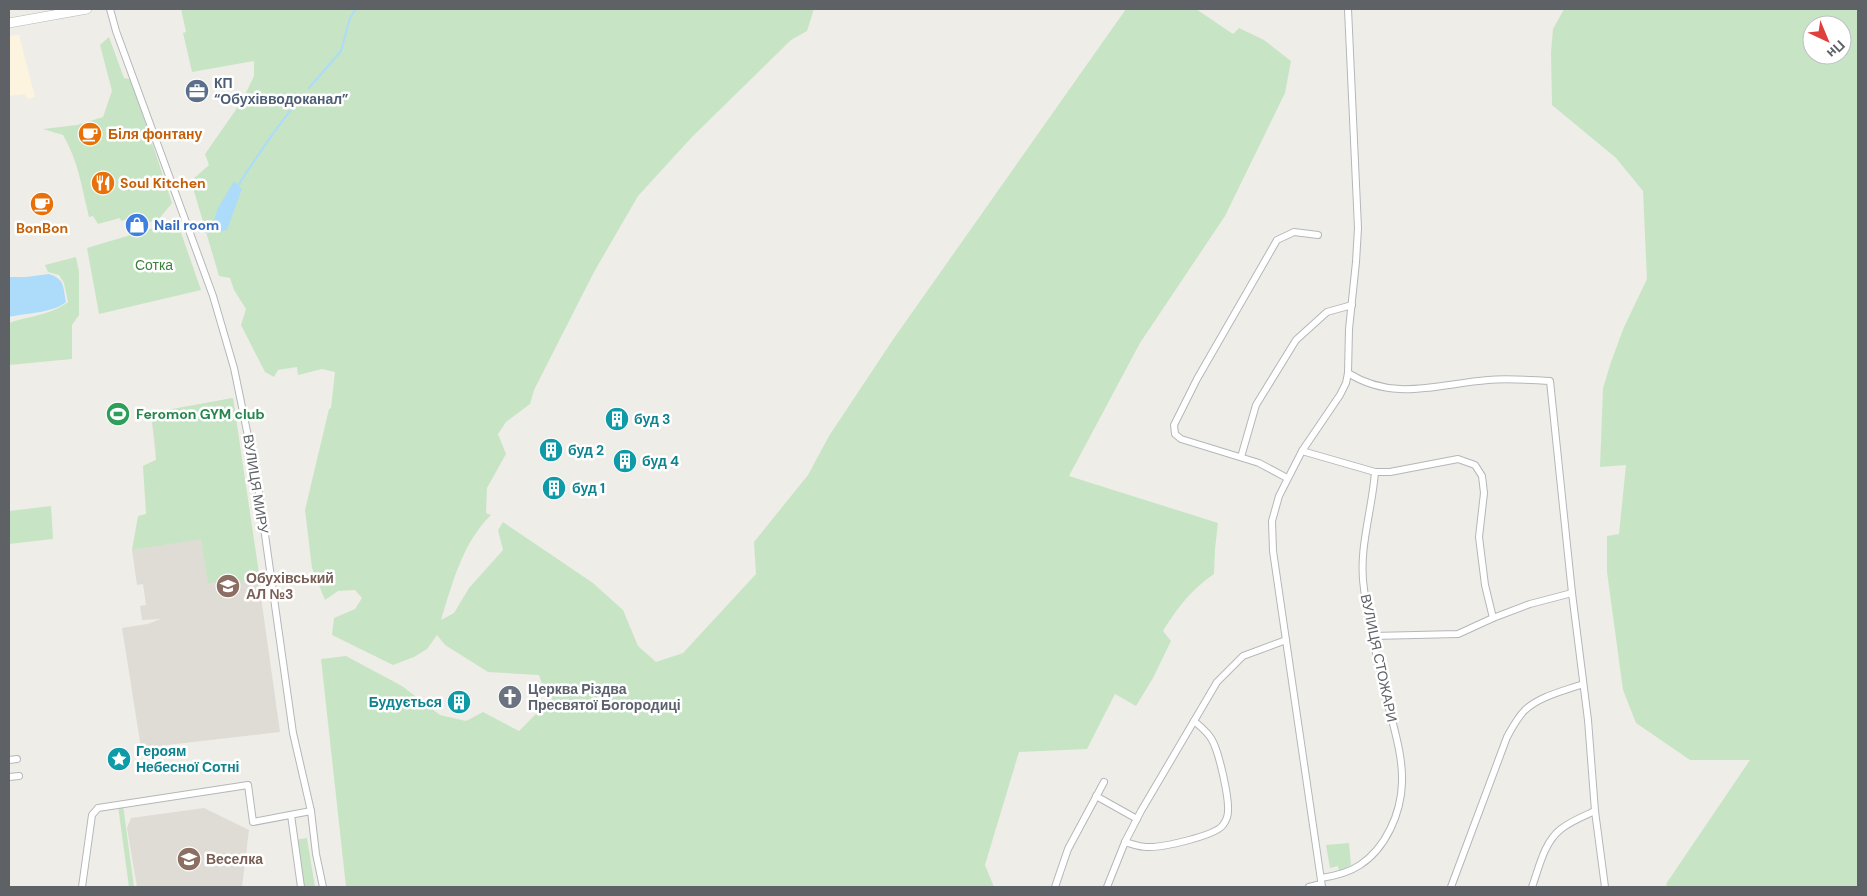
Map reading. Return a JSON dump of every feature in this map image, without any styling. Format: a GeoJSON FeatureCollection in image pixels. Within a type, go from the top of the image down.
{"type":"FeatureCollection","features":[{"type":"Feature","properties":{"kind":"main road"},"geometry":{"type":"LineString","coordinates":[[9,23],[86,9]]}},
{"type":"Feature","properties":{"kind":"street","name":"ВУЛИЦЯ МИРУ"},"geometry":{"type":"LineString","coordinates":[[110,9],[116,31],[213,296],[234,368],[258,485],[293,734],[312,811],[316,854],[323,887]]}},
{"type":"Feature","properties":{"kind":"street"},"geometry":{"type":"LineString","coordinates":[[1321,883],[1272,551],[1272,534],[1274,511],[1287,478],[1302,451],[1340,396],[1348,373],[1347,350],[1358,228],[1348,9]]}},
{"type":"Feature","properties":{"kind":"street"},"geometry":{"type":"LineString","coordinates":[[1287,478],[1260,463],[1181,439],[1175,434],[1174,425],[1211,354],[1277,240],[1294,232],[1318,235]]}},
{"type":"Feature","properties":{"kind":"street"},"geometry":{"type":"LineString","coordinates":[[1240,457],[1256,405],[1296,340],[1327,312],[1352,305]]}},
{"type":"Feature","properties":{"kind":"street"},"geometry":{"type":"LineString","coordinates":[[1348,373],[1358,379],[1383,388],[1408,390],[1490,379],[1550,381],[1572,593],[1588,720],[1595,811],[1605,887]]}},
{"type":"Feature","properties":{"kind":"street"},"geometry":{"type":"LineString","coordinates":[[1302,451],[1375,472],[1390,472],[1458,459],[1475,465],[1482,476],[1484,493],[1479,537],[1485,585],[1493,618]]}},
{"type":"Feature","properties":{"kind":"street","name":"ВУЛИЦЯ СТОЖАРИ"},"geometry":{"type":"LineString","coordinates":[[1309,887],[1349,871],[1371,856],[1388,832],[1400,802],[1402,782],[1399,752],[1364,588],[1363,559],[1365,532],[1375,472]]}},
{"type":"Feature","properties":{"kind":"street"},"geometry":{"type":"LineString","coordinates":[[1373,636],[1458,634],[1530,604],[1572,593]]}},
{"type":"Feature","properties":{"kind":"street"},"geometry":{"type":"LineString","coordinates":[[1107,887],[1137,818],[1217,682],[1243,656],[1286,640]]}},
{"type":"Feature","properties":{"kind":"street"},"geometry":{"type":"LineString","coordinates":[[1451,887],[1507,737],[1517,720],[1525,710],[1541,700],[1583,684]]}},
{"type":"Feature","properties":{"kind":"street"},"geometry":{"type":"LineString","coordinates":[[1125,842],[1146,847],[1164,847],[1209,833],[1223,825],[1229,810],[1223,776],[1213,741],[1204,728],[1194,721]]}},
{"type":"Feature","properties":{"kind":"street"},"geometry":{"type":"LineString","coordinates":[[9,760],[17,759]]}},
{"type":"Feature","properties":{"kind":"street"},"geometry":{"type":"LineString","coordinates":[[9,777],[19,776]]}},
{"type":"Feature","properties":{"kind":"street"},"geometry":{"type":"LineString","coordinates":[[1055,887],[1068,849],[1104,782]]}},
{"type":"Feature","properties":{"kind":"street"},"geometry":{"type":"LineString","coordinates":[[82,887],[92,815],[98,808],[248,786],[253,822],[312,811]]}},
{"type":"Feature","properties":{"kind":"street"},"geometry":{"type":"LineString","coordinates":[[1096,796],[1137,818]]}},
{"type":"Feature","properties":{"kind":"street"},"geometry":{"type":"LineString","coordinates":[[1532,887],[1546,850],[1554,836],[1571,822],[1595,811]]}},
{"type":"Feature","properties":{"kind":"street"},"geometry":{"type":"LineString","coordinates":[[291,815],[302,887]]}},
{"type":"Feature","properties":{"kind":"shaded area"},"geometry":{"type":"Polygon","coordinates":[[[19,35],[35,97],[28,99],[24,94],[9,96],[9,36],[19,35]]]}},
{"type":"Feature","properties":{"kind":"shaded area","name":"Обухівський АЛ №3"},"geometry":{"type":"Polygon","coordinates":[[[233,398],[280,732],[141,748],[122,628],[147,624],[161,619],[142,620],[140,606],[146,605],[143,584],[137,585],[132,550],[155,546],[143,466],[156,460],[151,413],[233,398]]]}},
{"type":"Feature","properties":{"kind":"shaded area","name":"Веселка"},"geometry":{"type":"Polygon","coordinates":[[[204,808],[249,830],[242,887],[137,887],[127,828],[131,818],[204,808]]]}},
{"type":"Feature","properties":{"kind":"green space"},"geometry":{"type":"Polygon","coordinates":[[[181,9],[814,9],[807,31],[791,40],[692,137],[638,196],[594,272],[534,390],[530,404],[506,422],[498,434],[506,454],[487,488],[486,513],[491,515],[481,526],[466,551],[454,578],[441,620],[454,613],[469,588],[503,550],[498,530],[503,522],[593,583],[623,610],[638,646],[656,662],[683,653],[756,574],[754,542],[808,475],[829,436],[892,341],[1126,9],[1196,9],[1233,34],[1239,28],[1264,40],[1291,61],[1285,93],[1225,216],[1140,343],[1069,476],[1218,523],[1214,574],[1198,586],[1185,600],[1163,631],[1171,641],[1153,678],[1136,706],[1115,694],[1087,749],[1019,752],[985,865],[994,887],[346,887],[321,659],[346,656],[402,686],[440,715],[466,721],[483,712],[519,731],[548,702],[539,675],[488,672],[445,645],[437,635],[427,649],[414,657],[393,665],[332,635],[334,618],[355,609],[362,598],[355,590],[338,591],[325,600],[312,568],[305,510],[329,409],[331,408],[335,372],[322,369],[298,375],[297,367],[278,370],[274,377],[265,372],[241,325],[246,309],[234,290],[230,278],[219,276],[191,181],[209,165],[205,154],[242,101],[254,76],[254,61],[192,72],[183,33],[186,32],[181,9]]]}},
{"type":"Feature","properties":{"kind":"green space"},"geometry":{"type":"Polygon","coordinates":[[[1564,9],[1858,9],[1858,887],[1667,887],[1666,884],[1750,760],[1690,760],[1636,723],[1623,690],[1607,572],[1607,536],[1619,534],[1626,465],[1600,467],[1603,388],[1624,327],[1647,279],[1643,191],[1616,158],[1552,105],[1551,52],[1553,29],[1564,9]]]}},
{"type":"Feature","properties":{"kind":"green space"},"geometry":{"type":"Polygon","coordinates":[[[109,37],[124,78],[131,79],[172,203],[159,219],[140,225],[137,216],[121,221],[120,218],[98,224],[93,216],[89,217],[79,175],[63,135],[43,129],[77,125],[103,117],[112,91],[100,45],[109,37]]]}},
{"type":"Feature","properties":{"kind":"green space","name":"Сотка"},"geometry":{"type":"Polygon","coordinates":[[[177,221],[201,290],[99,314],[87,248],[177,221]]]}},
{"type":"Feature","properties":{"kind":"green space"},"geometry":{"type":"Polygon","coordinates":[[[76,257],[79,272],[79,315],[72,325],[72,359],[9,365],[9,323],[47,313],[68,302],[64,283],[59,275],[48,272],[45,265],[76,257]]]}},
{"type":"Feature","properties":{"kind":"green space"},"geometry":{"type":"Polygon","coordinates":[[[233,398],[260,580],[208,583],[201,539],[132,550],[138,516],[146,514],[143,466],[156,460],[151,413],[233,398]]]}},
{"type":"Feature","properties":{"kind":"green space"},"geometry":{"type":"Polygon","coordinates":[[[51,506],[53,539],[9,544],[9,511],[51,506]]]}},
{"type":"Feature","properties":{"kind":"green space"},"geometry":{"type":"Polygon","coordinates":[[[123,805],[134,887],[129,887],[118,806],[123,805]]]}},
{"type":"Feature","properties":{"kind":"green space"},"geometry":{"type":"Polygon","coordinates":[[[307,838],[315,887],[301,887],[294,840],[307,838]]]}},
{"type":"Feature","properties":{"kind":"green space"},"geometry":{"type":"Polygon","coordinates":[[[1349,843],[1351,865],[1339,871],[1338,866],[1330,868],[1326,845],[1349,843]]]}},
{"type":"Feature","properties":{"kind":"water"},"geometry":{"type":"Polygon","coordinates":[[[234,181],[242,189],[227,230],[219,232],[213,223],[218,208],[234,181]]]}},
{"type":"Feature","properties":{"kind":"water"},"geometry":{"type":"Polygon","coordinates":[[[49,274],[61,281],[66,302],[47,311],[9,317],[9,277],[49,274]]]}},
{"type":"Feature","properties":{"kind":"waterway"},"geometry":{"type":"LineString","coordinates":[[309,88],[341,51],[350,18],[356,9]]}},
{"type":"Feature","properties":{"kind":"waterway"},"geometry":{"type":"LineString","coordinates":[[237,187],[277,128],[304,94]]}},
{"type":"Feature","properties":{"kind":"waterway"},"geometry":{"type":"LineString","coordinates":[[206,232],[218,228]]}},
{"type":"Feature","properties":{"kind":"place","name":"КП “Обухівводоканал”"},"geometry":{"type":"Point","coordinates":[197,91]}},
{"type":"Feature","properties":{"kind":"place","name":"Біля фонтану"},"geometry":{"type":"Point","coordinates":[90,134]}},
{"type":"Feature","properties":{"kind":"place","name":"Soul Kitchen"},"geometry":{"type":"Point","coordinates":[103,183]}},
{"type":"Feature","properties":{"kind":"place","name":"BonBon"},"geometry":{"type":"Point","coordinates":[42,204]}},
{"type":"Feature","properties":{"kind":"place","name":"Nail room"},"geometry":{"type":"Point","coordinates":[137,225]}},
{"type":"Feature","properties":{"kind":"place","name":"Feromon GYM club"},"geometry":{"type":"Point","coordinates":[118,414]}},
{"type":"Feature","properties":{"kind":"place","name":"буд 3"},"geometry":{"type":"Point","coordinates":[617,419]}},
{"type":"Feature","properties":{"kind":"place","name":"буд 2"},"geometry":{"type":"Point","coordinates":[551,450]}},
{"type":"Feature","properties":{"kind":"place","name":"буд 4"},"geometry":{"type":"Point","coordinates":[625,461]}},
{"type":"Feature","properties":{"kind":"place","name":"буд 1"},"geometry":{"type":"Point","coordinates":[554,488]}},
{"type":"Feature","properties":{"kind":"place","name":"Обухівський АЛ №3"},"geometry":{"type":"Point","coordinates":[228,586]}},
{"type":"Feature","properties":{"kind":"place","name":"Церква Різдва Пресвятої Богородиці"},"geometry":{"type":"Point","coordinates":[510,697]}},
{"type":"Feature","properties":{"kind":"place","name":"Будується"},"geometry":{"type":"Point","coordinates":[459,702]}},
{"type":"Feature","properties":{"kind":"place","name":"Героям Небесної Сотні"},"geometry":{"type":"Point","coordinates":[119,759]}},
{"type":"Feature","properties":{"kind":"place","name":"Веселка"},"geometry":{"type":"Point","coordinates":[189,859]}}]}
